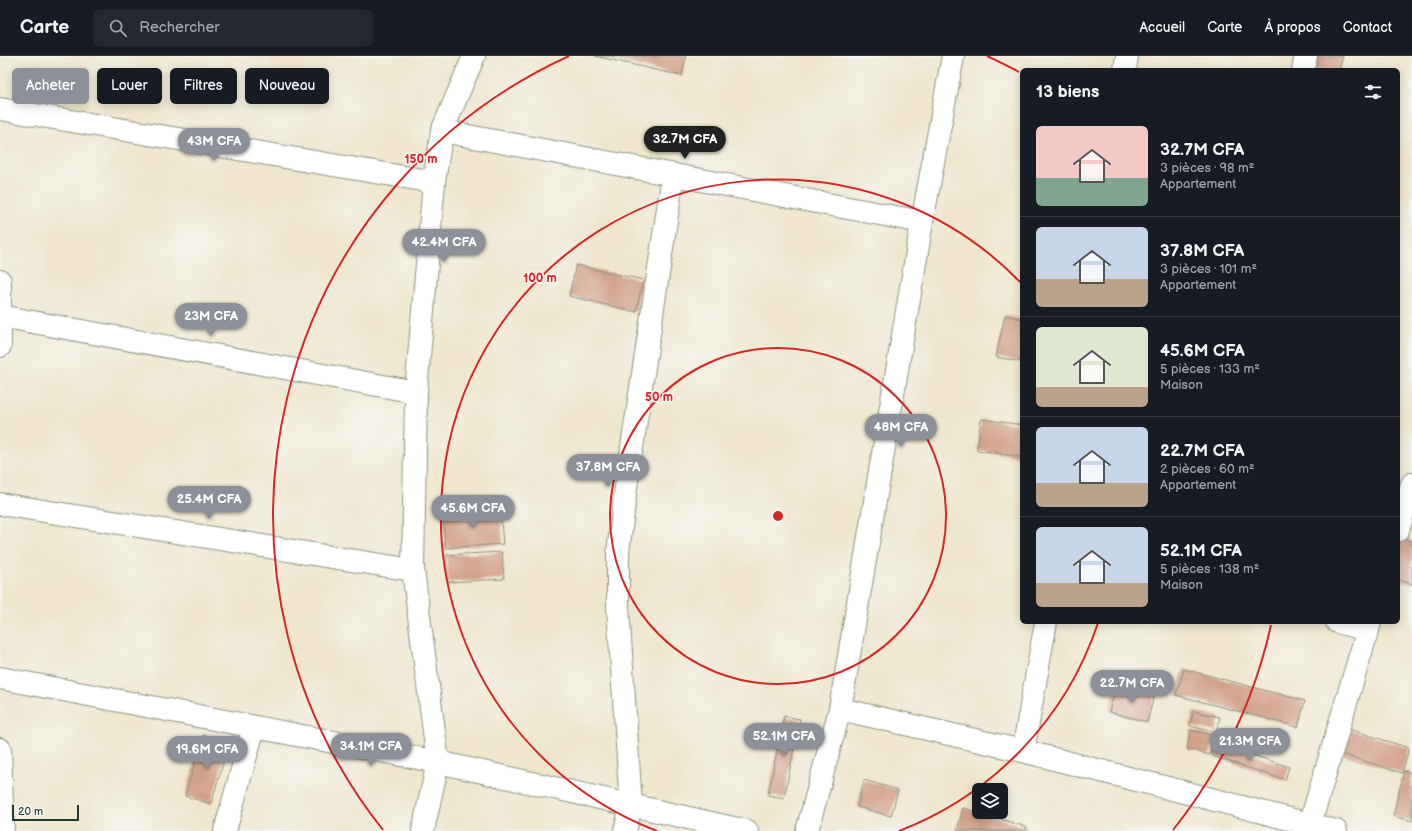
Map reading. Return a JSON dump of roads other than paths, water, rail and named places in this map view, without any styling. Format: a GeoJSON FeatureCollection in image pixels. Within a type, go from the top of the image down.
{"type":"FeatureCollection","features":[{"type":"Feature","properties":{"kind":"street"},"geometry":{"type":"LineString","coordinates":[[423,831],[438,762],[413,570],[416,392],[434,182],[442,131],[474,56]]}},
{"type":"Feature","properties":{"kind":"street"},"geometry":{"type":"LineString","coordinates":[[807,831],[840,709],[922,222],[953,56]]}},
{"type":"Feature","properties":{"kind":"street"},"geometry":{"type":"LineString","coordinates":[[1125,68],[1127,56]]}},
{"type":"Feature","properties":{"kind":"street"},"geometry":{"type":"LineString","coordinates":[[1303,68],[1306,56]]}},
{"type":"Feature","properties":{"kind":"street"},"geometry":{"type":"LineString","coordinates":[[0,109],[434,182]]}},
{"type":"Feature","properties":{"kind":"street"},"geometry":{"type":"LineString","coordinates":[[442,131],[922,222]]}},
{"type":"Feature","properties":{"kind":"street"},"geometry":{"type":"LineString","coordinates":[[625,831],[631,806],[618,607],[618,553],[626,487],[674,175]]}},
{"type":"Feature","properties":{"kind":"street"},"geometry":{"type":"LineString","coordinates":[[0,281],[0,346]]}},
{"type":"Feature","properties":{"kind":"street"},"geometry":{"type":"LineString","coordinates":[[1,316],[416,392]]}},
{"type":"Feature","properties":{"kind":"street"},"geometry":{"type":"LineString","coordinates":[[1400,523],[1412,484]]}},
{"type":"Feature","properties":{"kind":"street"},"geometry":{"type":"LineString","coordinates":[[0,504],[413,570]]}},
{"type":"Feature","properties":{"kind":"street"},"geometry":{"type":"LineString","coordinates":[[1023,750],[1046,624]]}},
{"type":"Feature","properties":{"kind":"street"},"geometry":{"type":"LineString","coordinates":[[1310,824],[1369,626],[1353,624]]}},
{"type":"Feature","properties":{"kind":"street"},"geometry":{"type":"LineString","coordinates":[[0,678],[438,762],[747,831]]}},
{"type":"Feature","properties":{"kind":"street"},"geometry":{"type":"LineString","coordinates":[[840,709],[1023,750],[1336,831]]}},
{"type":"Feature","properties":{"kind":"street"},"geometry":{"type":"LineString","coordinates":[[225,831],[254,727]]}},
{"type":"Feature","properties":{"kind":"street"},"geometry":{"type":"LineString","coordinates":[[0,748],[3,831]]}}]}
